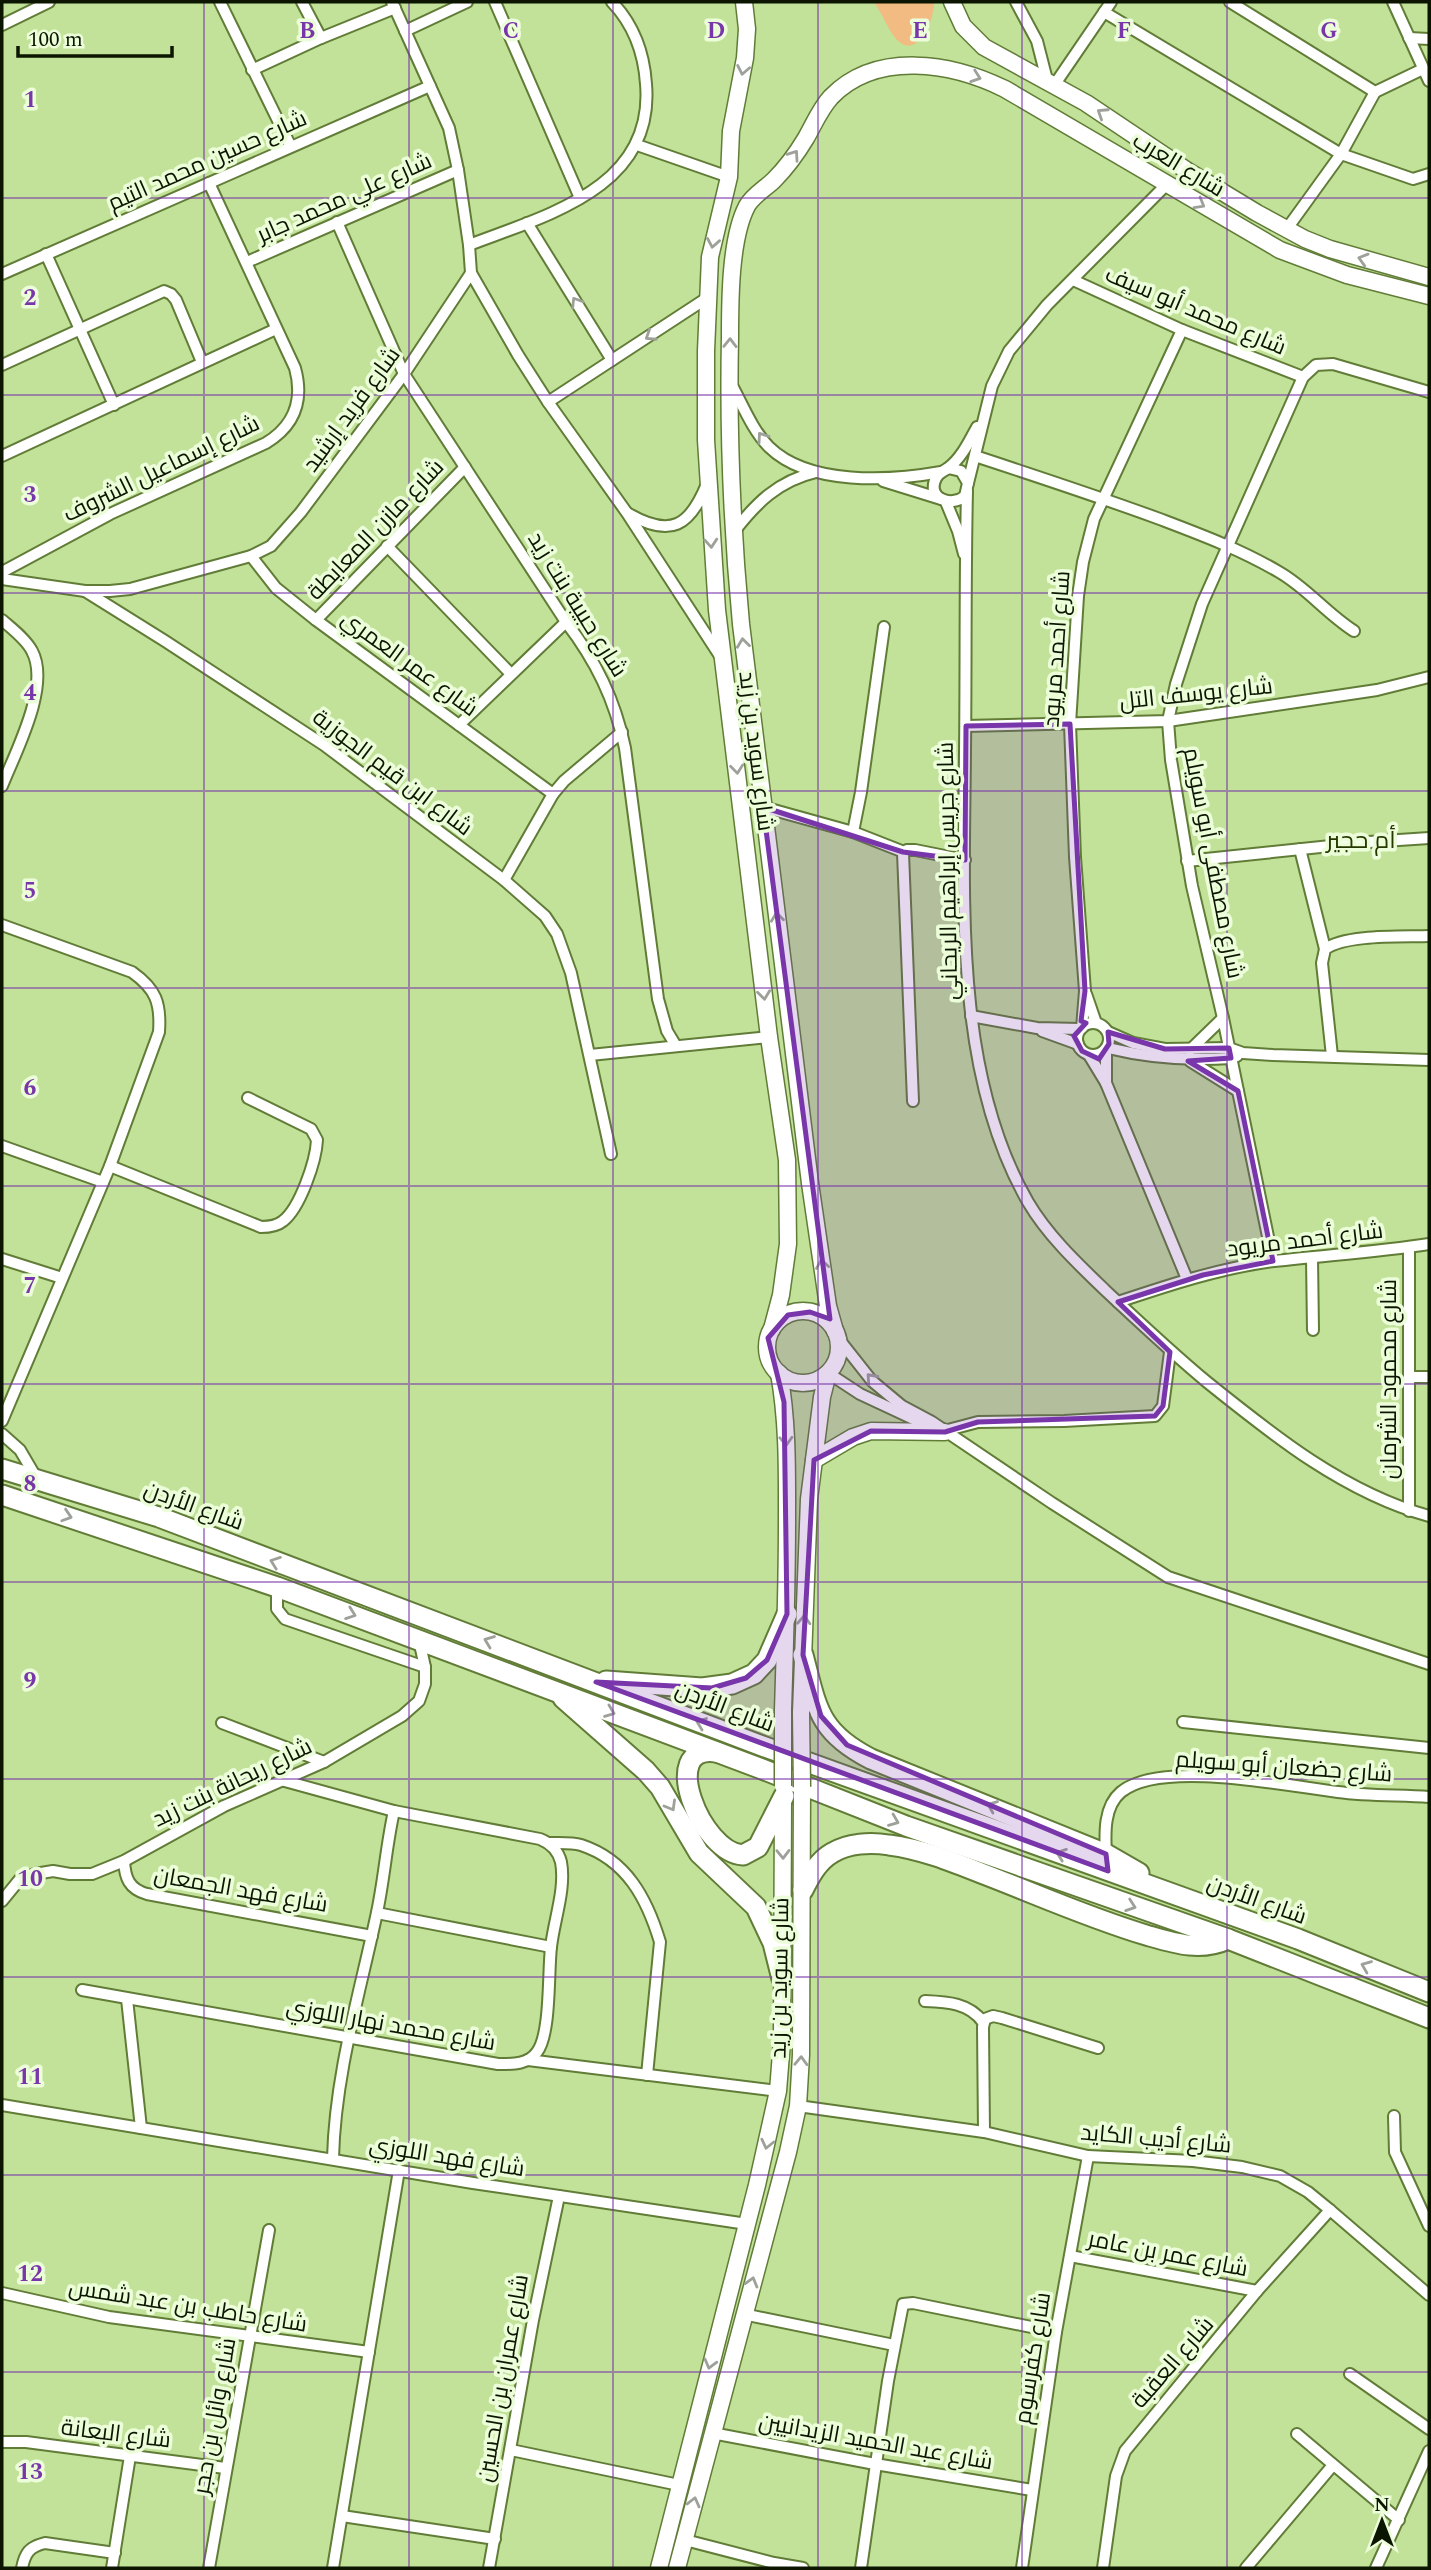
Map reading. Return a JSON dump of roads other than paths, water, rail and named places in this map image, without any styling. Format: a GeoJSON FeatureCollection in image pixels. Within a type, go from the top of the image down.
{"type":"FeatureCollection","features":[{"type":"Feature","properties":{"kind":"highway","name":"شارع الأردن"},"geometry":{"type":"LineString","coordinates":[[2,1469],[159,1517],[777,1752],[1107,1863],[1209,1908],[1298,1939],[1429,1992]]}},
{"type":"Feature","properties":{"kind":"highway","name":"شارع الأردن"},"geometry":{"type":"LineString","coordinates":[[2,1495],[277,1587],[419,1639],[919,1830],[1335,1979],[1429,2018]]}},
{"type":"Feature","properties":{"kind":"highway"},"geometry":{"type":"LineString","coordinates":[[596,1682],[624,1681],[702,1688],[732,1684],[754,1674],[767,1660],[787,1614]]}},
{"type":"Feature","properties":{"kind":"highway"},"geometry":{"type":"LineString","coordinates":[[803,1656],[821,1716],[829,1729],[847,1745],[871,1759],[1107,1863]]}},
{"type":"Feature","properties":{"kind":"highway"},"geometry":{"type":"LineString","coordinates":[[554,1690],[646,1771],[660,1787],[699,1853],[756,1907],[773,1942],[782,1979]]}},
{"type":"Feature","properties":{"kind":"highway"},"geometry":{"type":"LineString","coordinates":[[719,1753],[709,1751],[695,1757],[687,1774],[689,1791],[698,1814],[711,1834],[727,1850],[743,1855],[754,1851],[783,1791]]}},
{"type":"Feature","properties":{"kind":"highway"},"geometry":{"type":"LineString","coordinates":[[803,1890],[821,1861],[832,1853],[860,1844],[890,1844],[950,1861],[1105,1921],[1160,1939],[1201,1947],[1216,1945],[1228,1939]]}},
{"type":"Feature","properties":{"kind":"main road","name":"شارع سويد بن زيد"},"geometry":{"type":"LineString","coordinates":[[744,2],[747,44],[731,131],[729,177],[715,231],[707,298],[705,382],[708,481],[717,610],[769,1037],[782,1115],[789,1194],[786,1262],[772,1329]]}},
{"type":"Feature","properties":{"kind":"main road","name":"شارع العرب"},"geometry":{"type":"LineString","coordinates":[[952,2],[964,26],[978,43],[1051,82],[1186,170],[1286,230],[1329,249],[1429,277]]}},
{"type":"Feature","properties":{"kind":"main road","name":"شارع العرب"},"geometry":{"type":"LineString","coordinates":[[748,204],[786,167],[824,106],[838,91],[868,74],[909,65],[956,71],[993,83],[1100,142],[1166,185],[1300,258],[1427,298]]}},
{"type":"Feature","properties":{"kind":"main road","name":"شارع سويد بن زيد"},"geometry":{"type":"LineString","coordinates":[[748,204],[734,267],[729,380],[733,534],[741,624],[810,1183],[828,1306],[837,1335]]}},
{"type":"Feature","properties":{"kind":"main road"},"geometry":{"type":"LineString","coordinates":[[810,1312],[820,1316],[837,1335],[836,1360],[828,1373],[819,1379],[798,1382],[779,1373],[773,1366],[767,1348],[772,1329],[788,1315],[810,1312]]}},
{"type":"Feature","properties":{"kind":"main road","name":"شارع سويد بن زيد"},"geometry":{"type":"LineString","coordinates":[[659,2568],[766,2150],[778,2091],[782,2041],[783,1710],[788,1473],[784,1402],[779,1373]]}},
{"type":"Feature","properties":{"kind":"main road","name":"شارع سويد بن زيد"},"geometry":{"type":"LineString","coordinates":[[677,2568],[798,2106],[803,1890],[802,1713],[808,1507],[822,1397],[828,1373]]}},
{"type":"Feature","properties":{"kind":"main road"},"geometry":{"type":"LineString","coordinates":[[814,1460],[853,1437],[871,1431],[946,1432]]}},
{"type":"Feature","properties":{"kind":"street"},"geometry":{"type":"LineString","coordinates":[[2,25],[49,2]]}},
{"type":"Feature","properties":{"kind":"street"},"geometry":{"type":"LineString","coordinates":[[220,2],[290,145]]}},
{"type":"Feature","properties":{"kind":"street"},"geometry":{"type":"LineString","coordinates":[[302,2],[321,38]]}},
{"type":"Feature","properties":{"kind":"street"},"geometry":{"type":"LineString","coordinates":[[405,31],[467,2]]}},
{"type":"Feature","properties":{"kind":"street"},"geometry":{"type":"LineString","coordinates":[[495,2],[580,198]]}},
{"type":"Feature","properties":{"kind":"street"},"geometry":{"type":"LineString","coordinates":[[469,245],[600,188],[637,145],[647,105],[645,70],[637,39],[622,13],[612,2]]}},
{"type":"Feature","properties":{"kind":"street"},"geometry":{"type":"LineString","coordinates":[[1016,2],[1035,36],[1051,82]]}},
{"type":"Feature","properties":{"kind":"street"},"geometry":{"type":"LineString","coordinates":[[1051,82],[1111,2]]}},
{"type":"Feature","properties":{"kind":"street"},"geometry":{"type":"LineString","coordinates":[[1230,2],[1375,92]]}},
{"type":"Feature","properties":{"kind":"street"},"geometry":{"type":"LineString","coordinates":[[1393,2],[1429,81]]}},
{"type":"Feature","properties":{"kind":"street"},"geometry":{"type":"LineString","coordinates":[[252,70],[394,5],[449,128],[458,170],[471,273],[548,402],[627,513],[723,661]]}},
{"type":"Feature","properties":{"kind":"street"},"geometry":{"type":"LineString","coordinates":[[1104,12],[1341,154],[1413,179],[1429,174]]}},
{"type":"Feature","properties":{"kind":"street"},"geometry":{"type":"LineString","coordinates":[[1409,38],[1429,38]]}},
{"type":"Feature","properties":{"kind":"street"},"geometry":{"type":"LineString","coordinates":[[1286,230],[1341,154],[1375,92],[1423,69]]}},
{"type":"Feature","properties":{"kind":"street","name":"شارع حسين محمد التيم"},"geometry":{"type":"LineString","coordinates":[[2,274],[290,145],[430,86]]}},
{"type":"Feature","properties":{"kind":"street"},"geometry":{"type":"LineString","coordinates":[[637,145],[729,177]]}},
{"type":"Feature","properties":{"kind":"street","name":"شارع علي محمد جابر"},"geometry":{"type":"LineString","coordinates":[[247,262],[458,170]]}},
{"type":"Feature","properties":{"kind":"street","name":"شارع إسماعيل الشروف"},"geometry":{"type":"LineString","coordinates":[[2,572],[110,514],[266,443],[283,431],[294,417],[299,387],[295,368],[209,183]]}},
{"type":"Feature","properties":{"kind":"street","name":"شارع جريس إبراهيم الريحاني"},"geometry":{"type":"LineString","coordinates":[[1166,185],[1027,327],[1009,351],[995,376],[982,419],[968,486],[965,560],[965,934],[971,1016],[984,1084],[1012,1169],[1027,1200],[1040,1221],[1074,1260],[1170,1352],[1310,1459],[1360,1488],[1409,1511],[1429,1516]]}},
{"type":"Feature","properties":{"kind":"street","name":"شارع حبيبة بنت زيد"},"geometry":{"type":"LineString","coordinates":[[337,222],[404,374],[588,652],[606,685],[622,732],[658,999],[667,1031],[676,1046]]}},
{"type":"Feature","properties":{"kind":"street"},"geometry":{"type":"LineString","coordinates":[[527,222],[612,360]]}},
{"type":"Feature","properties":{"kind":"street"},"geometry":{"type":"LineString","coordinates":[[46,254],[114,405]]}},
{"type":"Feature","properties":{"kind":"street","name":"شارع فريد إرشيد"},"geometry":{"type":"LineString","coordinates":[[85,591],[131,589],[251,556],[271,546],[301,512],[404,374],[471,273]]}},
{"type":"Feature","properties":{"kind":"street","name":"شارع محمد أبو سيف"},"geometry":{"type":"LineString","coordinates":[[1073,280],[1182,330],[1303,377]]}},
{"type":"Feature","properties":{"kind":"street"},"geometry":{"type":"LineString","coordinates":[[2,365],[158,293],[167,292],[176,300],[202,362]]}},
{"type":"Feature","properties":{"kind":"street"},"geometry":{"type":"LineString","coordinates":[[548,402],[707,298]]}},
{"type":"Feature","properties":{"kind":"street"},"geometry":{"type":"LineString","coordinates":[[2,456],[276,329]]}},
{"type":"Feature","properties":{"kind":"street","name":"شارع أحمد مريود"},"geometry":{"type":"LineString","coordinates":[[1081,1028],[1085,991],[1075,857],[1070,724],[1072,662],[1081,573],[1088,538],[1103,498],[1182,330]]}},
{"type":"Feature","properties":{"kind":"street"},"geometry":{"type":"LineString","coordinates":[[1303,377],[1316,365],[1333,364],[1429,392]]}},
{"type":"Feature","properties":{"kind":"street","name":"شارع مصطفى أبو سويلم"},"geometry":{"type":"LineString","coordinates":[[1273,1261],[1223,1018],[1187,861],[1171,760],[1168,721],[1176,684],[1202,604],[1303,377]]}},
{"type":"Feature","properties":{"kind":"street"},"geometry":{"type":"LineString","coordinates":[[729,380],[768,446],[787,460],[816,472],[877,479],[944,501],[958,501],[968,486],[961,471],[944,470],[877,479]]}},
{"type":"Feature","properties":{"kind":"street","name":"شارع جريس إبراهيم الريحاني"},"geometry":{"type":"LineString","coordinates":[[944,470],[962,453],[982,419]]}},
{"type":"Feature","properties":{"kind":"street"},"geometry":{"type":"LineString","coordinates":[[975,456],[1103,498],[1228,545],[1291,579],[1314,596],[1337,621],[1354,631]]}},
{"type":"Feature","properties":{"kind":"street","name":"شارع مازن المعايطة"},"geometry":{"type":"LineString","coordinates":[[316,620],[464,467]]}},
{"type":"Feature","properties":{"kind":"street"},"geometry":{"type":"LineString","coordinates":[[944,470],[935,478],[934,486],[936,494],[944,501]]}},
{"type":"Feature","properties":{"kind":"street"},"geometry":{"type":"LineString","coordinates":[[733,534],[751,509],[769,493],[792,478],[816,472]]}},
{"type":"Feature","properties":{"kind":"street"},"geometry":{"type":"LineString","coordinates":[[627,513],[654,527],[675,525],[695,510],[708,481]]}},
{"type":"Feature","properties":{"kind":"street","name":"شارع جريس إبراهيم الريحاني"},"geometry":{"type":"LineString","coordinates":[[944,501],[958,531],[965,560]]}},
{"type":"Feature","properties":{"kind":"street"},"geometry":{"type":"LineString","coordinates":[[387,546],[512,674]]}},
{"type":"Feature","properties":{"kind":"street","name":"شارع عمر العمري"},"geometry":{"type":"LineString","coordinates":[[251,556],[276,588],[316,620],[553,794]]}},
{"type":"Feature","properties":{"kind":"street"},"geometry":{"type":"LineString","coordinates":[[2,579],[85,591]]}},
{"type":"Feature","properties":{"kind":"street","name":"شارع ابن قيم الجوزية"},"geometry":{"type":"LineString","coordinates":[[85,591],[324,745],[504,880],[545,916],[557,934],[571,973],[611,1154]]}},
{"type":"Feature","properties":{"kind":"street"},"geometry":{"type":"LineString","coordinates":[[2,620],[32,650],[37,684],[25,729],[2,786]]}},
{"type":"Feature","properties":{"kind":"street"},"geometry":{"type":"LineString","coordinates":[[459,725],[566,622]]}},
{"type":"Feature","properties":{"kind":"street"},"geometry":{"type":"LineString","coordinates":[[852,832],[861,792],[884,627]]}},
{"type":"Feature","properties":{"kind":"street","name":"شارع يوسف التل"},"geometry":{"type":"LineString","coordinates":[[966,726],[1168,721],[1353,694],[1429,677]]}},
{"type":"Feature","properties":{"kind":"street"},"geometry":{"type":"LineString","coordinates":[[504,880],[553,794],[579,766],[622,732]]}},
{"type":"Feature","properties":{"kind":"street"},"geometry":{"type":"LineString","coordinates":[[764,807],[852,832],[904,852],[915,850],[965,860]]}},
{"type":"Feature","properties":{"kind":"street"},"geometry":{"type":"LineString","coordinates":[[1187,861],[1429,838]]}},
{"type":"Feature","properties":{"kind":"street"},"geometry":{"type":"LineString","coordinates":[[1300,849],[1325,949],[1322,963],[1332,1056]]}},
{"type":"Feature","properties":{"kind":"street"},"geometry":{"type":"LineString","coordinates":[[904,852],[913,1101]]}},
{"type":"Feature","properties":{"kind":"street"},"geometry":{"type":"LineString","coordinates":[[2,925],[132,972],[146,981],[155,995],[160,1013],[159,1032],[110,1166],[2,1421]]}},
{"type":"Feature","properties":{"kind":"street"},"geometry":{"type":"LineString","coordinates":[[1325,949],[1332,944],[1353,941],[1429,936]]}},
{"type":"Feature","properties":{"kind":"street","name":"شارع أحمد مريود"},"geometry":{"type":"LineString","coordinates":[[1085,991],[1096,1023]]}},
{"type":"Feature","properties":{"kind":"street"},"geometry":{"type":"LineString","coordinates":[[971,1016],[1037,1028],[1081,1028],[1096,1023],[1108,1032],[1133,1043],[1190,1056],[1238,1091]]}},
{"type":"Feature","properties":{"kind":"street"},"geometry":{"type":"LineString","coordinates":[[1190,1056],[1223,1018]]}},
{"type":"Feature","properties":{"kind":"street"},"geometry":{"type":"LineString","coordinates":[[1037,1028],[1078,1044]]}},
{"type":"Feature","properties":{"kind":"street"},"geometry":{"type":"LineString","coordinates":[[1081,1028],[1078,1044],[1082,1051],[1090,1055],[1097,1055],[1107,1049],[1155,1058],[1243,1053],[1429,1060]]}},
{"type":"Feature","properties":{"kind":"street"},"geometry":{"type":"LineString","coordinates":[[1106,1083],[1107,1049],[1110,1040],[1108,1032]]}},
{"type":"Feature","properties":{"kind":"street"},"geometry":{"type":"LineString","coordinates":[[590,1055],[769,1037]]}},
{"type":"Feature","properties":{"kind":"street"},"geometry":{"type":"LineString","coordinates":[[1090,1055],[1106,1083],[1187,1279]]}},
{"type":"Feature","properties":{"kind":"street"},"geometry":{"type":"LineString","coordinates":[[110,1166],[261,1227],[281,1223],[295,1206],[307,1180],[317,1140],[311,1129],[248,1098]]}},
{"type":"Feature","properties":{"kind":"street"},"geometry":{"type":"LineString","coordinates":[[2,1146],[103,1182]]}},
{"type":"Feature","properties":{"kind":"street","name":"شارع أحمد مريود"},"geometry":{"type":"LineString","coordinates":[[1118,1302],[1187,1279],[1273,1261],[1429,1244]]}},
{"type":"Feature","properties":{"kind":"street","name":"شارع محمود الشرمان"},"geometry":{"type":"LineString","coordinates":[[1409,1247],[1409,1511]]}},
{"type":"Feature","properties":{"kind":"street"},"geometry":{"type":"LineString","coordinates":[[1312,1258],[1313,1329]]}},
{"type":"Feature","properties":{"kind":"street"},"geometry":{"type":"LineString","coordinates":[[2,1259],[62,1278]]}},
{"type":"Feature","properties":{"kind":"street"},"geometry":{"type":"LineString","coordinates":[[837,1335],[872,1381],[888,1395],[1168,1577],[1429,1664]]}},
{"type":"Feature","properties":{"kind":"street"},"geometry":{"type":"LineString","coordinates":[[828,1373],[860,1394],[904,1416],[946,1432],[978,1422],[1154,1416],[1163,1406],[1170,1352]]}},
{"type":"Feature","properties":{"kind":"street"},"geometry":{"type":"LineString","coordinates":[[1410,1377],[1429,1377]]}},
{"type":"Feature","properties":{"kind":"street"},"geometry":{"type":"LineString","coordinates":[[2,1434],[20,1450],[37,1479]]}},
{"type":"Feature","properties":{"kind":"street"},"geometry":{"type":"LineString","coordinates":[[277,1587],[277,1609],[285,1619],[425,1667]]}},
{"type":"Feature","properties":{"kind":"street","name":"شارع ريحانة بنت زيد"},"geometry":{"type":"LineString","coordinates":[[2,1901],[20,1879],[35,1874],[53,1871],[92,1874],[124,1861],[224,1806],[324,1762],[414,1708],[423,1693],[425,1667],[419,1639]]}},
{"type":"Feature","properties":{"kind":"street"},"geometry":{"type":"LineString","coordinates":[[1183,1722],[1429,1748]]}},
{"type":"Feature","properties":{"kind":"street"},"geometry":{"type":"LineString","coordinates":[[222,1723],[324,1762]]}},
{"type":"Feature","properties":{"kind":"street","name":"شارع جضعان أبو سويلم"},"geometry":{"type":"LineString","coordinates":[[1107,1863],[1107,1816],[1114,1800],[1129,1786],[1158,1778],[1201,1776],[1263,1781],[1338,1792],[1429,1797]]}},
{"type":"Feature","properties":{"kind":"street"},"geometry":{"type":"LineString","coordinates":[[281,1780],[394,1811],[540,1839],[548,1843],[579,1844],[605,1856],[634,1881],[654,1921],[660,1942],[647,2075]]}},
{"type":"Feature","properties":{"kind":"street"},"geometry":{"type":"LineString","coordinates":[[333,2158],[338,2103],[349,2036],[377,1913],[394,1811]]}},
{"type":"Feature","properties":{"kind":"street"},"geometry":{"type":"LineString","coordinates":[[528,2060],[538,2052],[544,2035],[561,1869],[560,1858],[548,1843]]}},
{"type":"Feature","properties":{"kind":"street","name":"شارع فهد الجمعان"},"geometry":{"type":"LineString","coordinates":[[124,1861],[127,1880],[131,1886],[147,1894],[372,1936]]}},
{"type":"Feature","properties":{"kind":"street"},"geometry":{"type":"LineString","coordinates":[[377,1913],[551,1947]]}},
{"type":"Feature","properties":{"kind":"street","name":"شارع محمد نهار اللوزي"},"geometry":{"type":"LineString","coordinates":[[82,1990],[498,2064],[515,2064],[528,2060],[778,2091]]}},
{"type":"Feature","properties":{"kind":"street"},"geometry":{"type":"LineString","coordinates":[[127,1999],[141,2128]]}},
{"type":"Feature","properties":{"kind":"street"},"geometry":{"type":"LineString","coordinates":[[925,2001],[964,2006],[975,2011],[984,2022]]}},
{"type":"Feature","properties":{"kind":"street"},"geometry":{"type":"LineString","coordinates":[[984,2132],[984,2022],[988,2017],[1002,2018],[1098,2048]]}},
{"type":"Feature","properties":{"kind":"street","name":"شارع فهد اللوزي"},"geometry":{"type":"LineString","coordinates":[[2,2105],[747,2224]]}},
{"type":"Feature","properties":{"kind":"street","name":"شارع أديب الكايد"},"geometry":{"type":"LineString","coordinates":[[798,2106],[984,2132],[1088,2156],[1113,2159],[1158,2158],[1265,2171],[1294,2183],[1330,2210],[1429,2295]]}},
{"type":"Feature","properties":{"kind":"street"},"geometry":{"type":"LineString","coordinates":[[1394,2116],[1395,2152],[1429,2226]]}},
{"type":"Feature","properties":{"kind":"street","name":"شارع كفرسوم"},"geometry":{"type":"LineString","coordinates":[[1022,2568],[1056,2332],[1088,2156]]}},
{"type":"Feature","properties":{"kind":"street"},"geometry":{"type":"LineString","coordinates":[[333,2568],[399,2170]]}},
{"type":"Feature","properties":{"kind":"street","name":"شارع عمران بن الحسين"},"geometry":{"type":"LineString","coordinates":[[489,2568],[533,2320],[559,2196]]}},
{"type":"Feature","properties":{"kind":"street","name":"شارع العقبة"},"geometry":{"type":"LineString","coordinates":[[1103,2568],[1116,2476],[1125,2451],[1257,2291],[1330,2210]]}},
{"type":"Feature","properties":{"kind":"street","name":"شارع وائل بن حجر"},"geometry":{"type":"LineString","coordinates":[[209,2568],[269,2230]]}},
{"type":"Feature","properties":{"kind":"street","name":"شارع عمر بن عامر"},"geometry":{"type":"LineString","coordinates":[[1070,2256],[1257,2291]]}},
{"type":"Feature","properties":{"kind":"street","name":"شارع حاطب بن عبد شمس"},"geometry":{"type":"LineString","coordinates":[[2,2292],[109,2317],[369,2352]]}},
{"type":"Feature","properties":{"kind":"street"},"geometry":{"type":"LineString","coordinates":[[861,2568],[875,2464],[902,2307],[908,2302],[1056,2332]]}},
{"type":"Feature","properties":{"kind":"street"},"geometry":{"type":"LineString","coordinates":[[743,2314],[894,2345]]}},
{"type":"Feature","properties":{"kind":"street"},"geometry":{"type":"LineString","coordinates":[[1350,2374],[1429,2430]]}},
{"type":"Feature","properties":{"kind":"street","name":"شارع عبد الحميد الزيدانيين"},"geometry":{"type":"LineString","coordinates":[[712,2433],[1032,2490]]}},
{"type":"Feature","properties":{"kind":"street"},"geometry":{"type":"LineString","coordinates":[[1297,2434],[1399,2520]]}},
{"type":"Feature","properties":{"kind":"street","name":"شارع البعانة"},"geometry":{"type":"LineString","coordinates":[[2,2442],[26,2442],[225,2468]]}},
{"type":"Feature","properties":{"kind":"street"},"geometry":{"type":"LineString","coordinates":[[511,2450],[679,2485]]}},
{"type":"Feature","properties":{"kind":"street"},"geometry":{"type":"LineString","coordinates":[[1376,2568],[1429,2451]]}},
{"type":"Feature","properties":{"kind":"street"},"geometry":{"type":"LineString","coordinates":[[112,2568],[130,2456]]}},
{"type":"Feature","properties":{"kind":"street"},"geometry":{"type":"LineString","coordinates":[[1246,2568],[1333,2465]]}},
{"type":"Feature","properties":{"kind":"street"},"geometry":{"type":"LineString","coordinates":[[342,2516],[495,2539]]}},
{"type":"Feature","properties":{"kind":"street"},"geometry":{"type":"LineString","coordinates":[[685,2540],[803,2568]]}},
{"type":"Feature","properties":{"kind":"street"},"geometry":{"type":"LineString","coordinates":[[22,2568],[25,2553],[34,2545],[45,2543],[115,2553]]}},
{"type":"Feature","properties":{"kind":"district","name":"أم حجير"},"geometry":{"type":"Point","coordinates":[1361,840]}}]}
